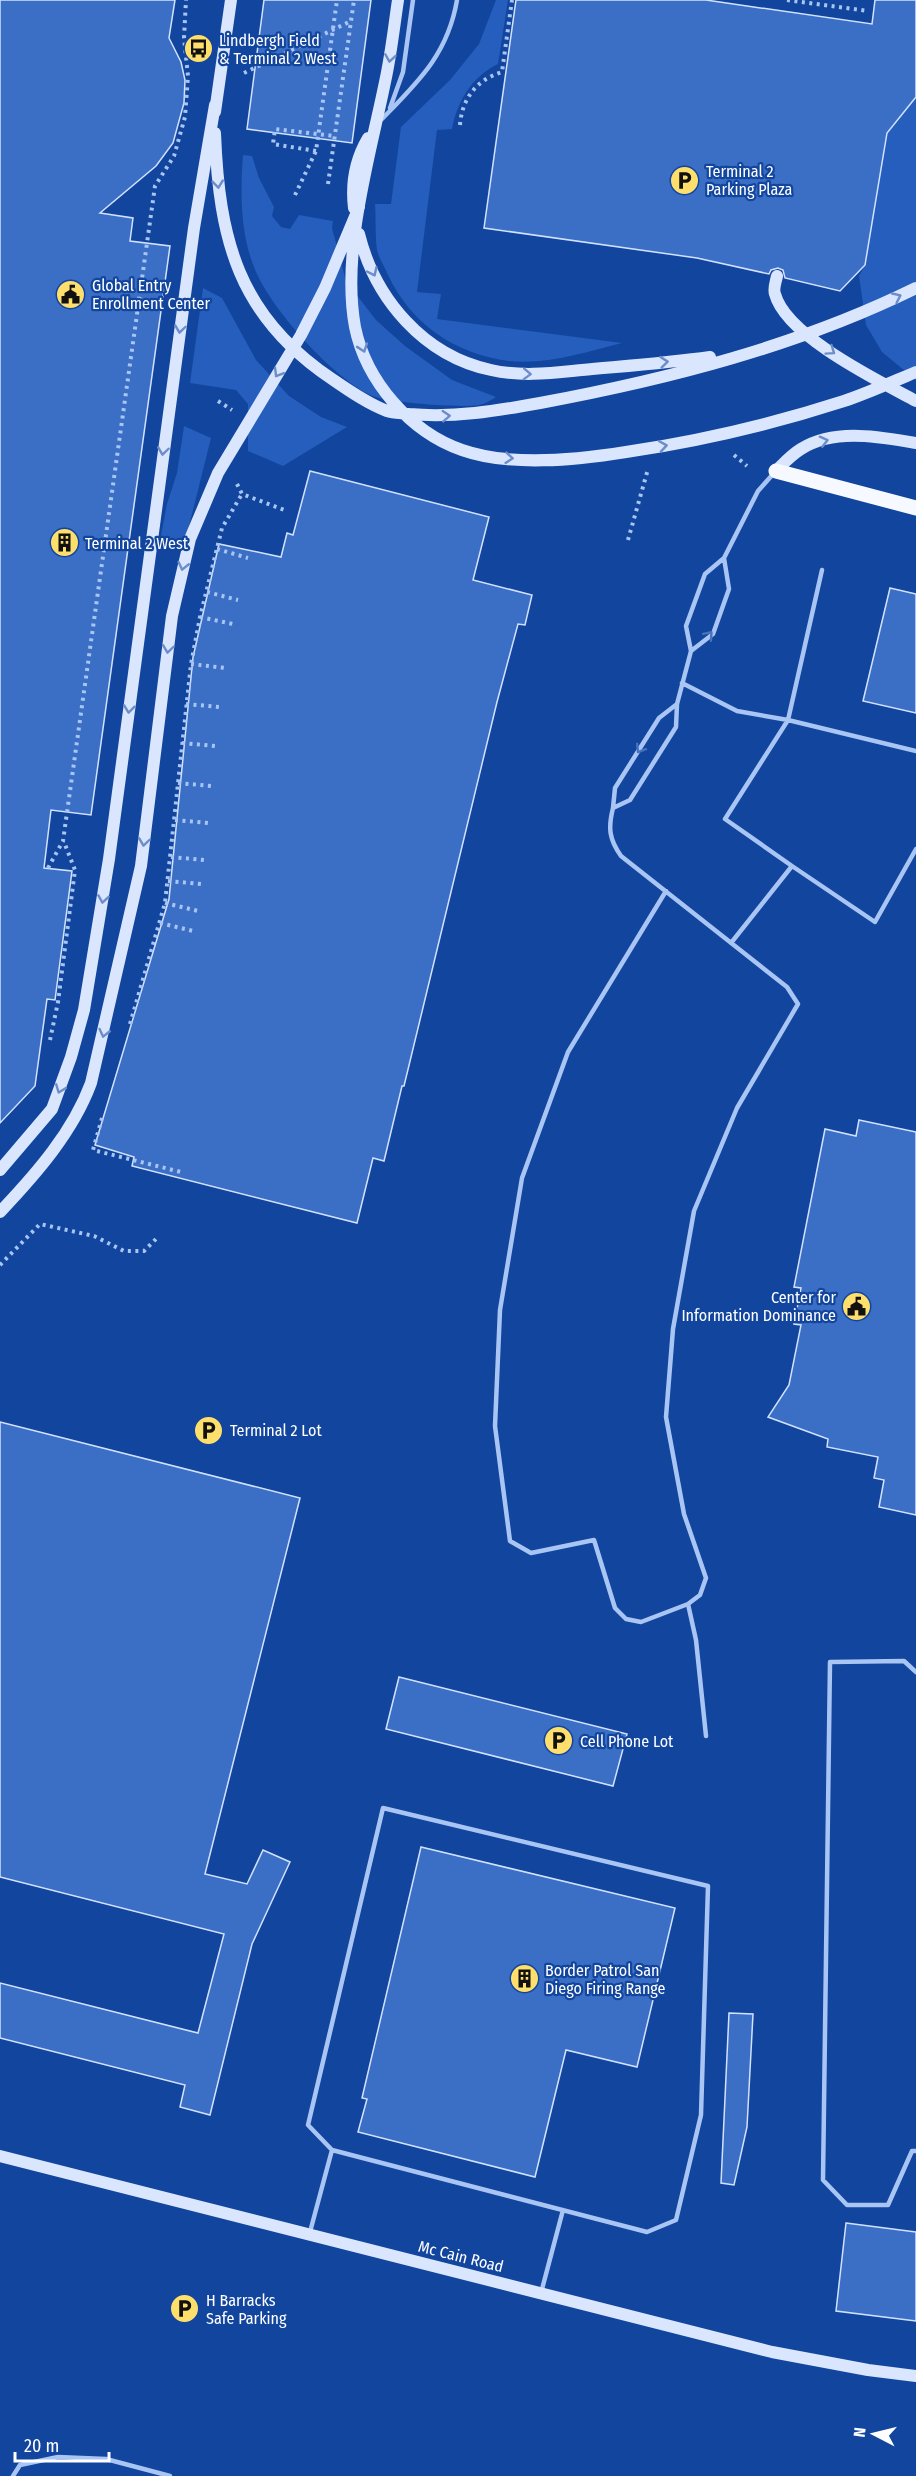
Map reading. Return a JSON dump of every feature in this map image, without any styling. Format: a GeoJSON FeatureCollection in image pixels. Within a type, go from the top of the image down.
{"type":"FeatureCollection","features":[{"type":"Feature","properties":{"kind":"main road"},"geometry":{"type":"LineString","coordinates":[[0,1170],[52,1109],[71,1057],[84,1010],[110,848],[194,228],[231,0]]}},
{"type":"Feature","properties":{"kind":"main road"},"geometry":{"type":"LineString","coordinates":[[398,0],[387,71],[358,207],[353,288],[356,327],[371,372],[388,398],[422,429],[462,450],[491,457],[544,461],[605,455],[687,443],[845,400],[916,372]]}},
{"type":"Feature","properties":{"kind":"main road"},"geometry":{"type":"LineString","coordinates":[[214,105],[216,162],[223,220],[236,265],[253,299],[272,327],[312,365],[347,389],[387,411],[437,416],[484,413],[611,390],[811,334],[916,288]]}},
{"type":"Feature","properties":{"kind":"main road"},"geometry":{"type":"LineString","coordinates":[[381,119],[366,140],[356,164],[353,186],[356,221],[362,247],[372,272],[395,309],[411,327],[446,354],[492,370],[541,374],[606,369],[764,349]]}},
{"type":"Feature","properties":{"kind":"main road"},"geometry":{"type":"LineString","coordinates":[[0,1212],[69,1130],[84,1103],[91,1083],[141,866],[177,591],[190,539],[218,473],[316,306],[334,269],[358,207]]}},
{"type":"Feature","properties":{"kind":"main road"},"geometry":{"type":"LineString","coordinates":[[777,276],[774,293],[791,323],[855,369],[916,401]]}},
{"type":"Feature","properties":{"kind":"main road"},"geometry":{"type":"LineString","coordinates":[[776,471],[800,449],[823,441],[869,435],[916,443]]}},
{"type":"Feature","properties":{"kind":"main road"},"geometry":{"type":"LineString","coordinates":[[776,471],[916,508]]}},
{"type":"Feature","properties":{"kind":"main road","name":"Mc Cain Road"},"geometry":{"type":"LineString","coordinates":[[0,2156],[772,2352],[868,2370],[916,2376]]}},
{"type":"Feature","properties":{"kind":"lane"},"geometry":{"type":"LineString","coordinates":[[381,119],[392,104],[399,86],[413,0]]}},
{"type":"Feature","properties":{"kind":"lane"},"geometry":{"type":"LineString","coordinates":[[381,119],[435,61],[450,27],[457,0]]}},
{"type":"Feature","properties":{"kind":"lane"},"geometry":{"type":"LineString","coordinates":[[613,808],[630,800],[676,728],[677,704],[691,651],[686,626],[705,574],[724,558],[758,491],[776,471]]}},
{"type":"Feature","properties":{"kind":"lane"},"geometry":{"type":"LineString","coordinates":[[691,651],[713,634],[729,589],[724,558]]}},
{"type":"Feature","properties":{"kind":"lane"},"geometry":{"type":"LineString","coordinates":[[822,570],[788,720],[725,819],[875,922],[916,849]]}},
{"type":"Feature","properties":{"kind":"lane"},"geometry":{"type":"LineString","coordinates":[[682,683],[737,711],[788,720],[916,751]]}},
{"type":"Feature","properties":{"kind":"lane"},"geometry":{"type":"LineString","coordinates":[[666,891],[568,1052],[522,1178],[500,1310],[495,1426],[510,1540],[531,1553],[594,1540],[615,1608],[626,1619],[641,1622],[688,1604],[700,1595],[706,1578],[684,1514],[666,1417],[673,1329],[694,1211],[737,1108],[798,1005],[787,987],[666,891],[621,856],[612,842],[608,826],[615,788],[659,718],[677,704]]}},
{"type":"Feature","properties":{"kind":"lane"},"geometry":{"type":"LineString","coordinates":[[731,943],[792,866]]}},
{"type":"Feature","properties":{"kind":"lane"},"geometry":{"type":"LineString","coordinates":[[688,1604],[696,1640],[706,1736]]}},
{"type":"Feature","properties":{"kind":"lane"},"geometry":{"type":"LineString","coordinates":[[916,1672],[904,1661],[830,1662],[823,2180],[847,2205],[888,2205],[912,2151],[916,2151]]}},
{"type":"Feature","properties":{"kind":"lane"},"geometry":{"type":"LineString","coordinates":[[383,1808],[708,1886],[701,2115],[676,2220],[648,2232],[332,2150],[308,2125],[383,1808]]}},
{"type":"Feature","properties":{"kind":"lane"},"geometry":{"type":"LineString","coordinates":[[309,2235],[332,2150]]}},
{"type":"Feature","properties":{"kind":"lane"},"geometry":{"type":"LineString","coordinates":[[541,2293],[563,2210]]}},
{"type":"Feature","properties":{"kind":"lane"},"geometry":{"type":"LineString","coordinates":[[13,2476],[20,2465],[57,2457],[106,2459],[170,2476]]}},
{"type":"Feature","properties":{"kind":"path"},"geometry":{"type":"LineString","coordinates":[[48,868],[63,841],[155,186],[174,156],[175,144],[185,117],[188,76],[184,38],[186,0]]}},
{"type":"Feature","properties":{"kind":"path"},"geometry":{"type":"LineString","coordinates":[[295,195],[316,151],[337,0]]}},
{"type":"Feature","properties":{"kind":"path"},"geometry":{"type":"LineString","coordinates":[[328,184],[354,0]]}},
{"type":"Feature","properties":{"kind":"path"},"geometry":{"type":"LineString","coordinates":[[460,125],[461,111],[468,95],[478,83],[502,72],[512,0]]}},
{"type":"Feature","properties":{"kind":"path"},"geometry":{"type":"LineString","coordinates":[[787,0],[868,12]]}},
{"type":"Feature","properties":{"kind":"path"},"geometry":{"type":"LineString","coordinates":[[236,77],[351,21]]}},
{"type":"Feature","properties":{"kind":"path"},"geometry":{"type":"LineString","coordinates":[[181,62],[186,62]]}},
{"type":"Feature","properties":{"kind":"path"},"geometry":{"type":"LineString","coordinates":[[184,103],[194,98]]}},
{"type":"Feature","properties":{"kind":"path"},"geometry":{"type":"LineString","coordinates":[[316,151],[273,144],[275,129],[333,136]]}},
{"type":"Feature","properties":{"kind":"path"},"geometry":{"type":"LineString","coordinates":[[628,540],[649,465]]}},
{"type":"Feature","properties":{"kind":"path"},"geometry":{"type":"LineString","coordinates":[[217,549],[248,558]]}},
{"type":"Feature","properties":{"kind":"path"},"geometry":{"type":"LineString","coordinates":[[207,592],[238,600]]}},
{"type":"Feature","properties":{"kind":"path"},"geometry":{"type":"LineString","coordinates":[[200,617],[233,624]]}},
{"type":"Feature","properties":{"kind":"path"},"geometry":{"type":"LineString","coordinates":[[191,664],[225,668]]}},
{"type":"Feature","properties":{"kind":"path"},"geometry":{"type":"LineString","coordinates":[[186,704],[220,707]]}},
{"type":"Feature","properties":{"kind":"path"},"geometry":{"type":"LineString","coordinates":[[182,743],[215,746]]}},
{"type":"Feature","properties":{"kind":"path"},"geometry":{"type":"LineString","coordinates":[[178,783],[211,786]]}},
{"type":"Feature","properties":{"kind":"path"},"geometry":{"type":"LineString","coordinates":[[175,820],[208,823]]}},
{"type":"Feature","properties":{"kind":"path"},"geometry":{"type":"LineString","coordinates":[[49,1044],[58,1002],[75,870],[63,841]]}},
{"type":"Feature","properties":{"kind":"path"},"geometry":{"type":"LineString","coordinates":[[171,857],[204,860]]}},
{"type":"Feature","properties":{"kind":"path"},"geometry":{"type":"LineString","coordinates":[[168,881],[201,884]]}},
{"type":"Feature","properties":{"kind":"path"},"geometry":{"type":"LineString","coordinates":[[165,903],[198,911]]}},
{"type":"Feature","properties":{"kind":"path"},"geometry":{"type":"LineString","coordinates":[[160,922],[192,931]]}},
{"type":"Feature","properties":{"kind":"path"},"geometry":{"type":"LineString","coordinates":[[0,1265],[40,1224],[94,1236],[124,1251],[144,1251],[157,1238]]}},
{"type":"Feature","properties":{"kind":"shaded area"},"geometry":{"type":"Polygon","coordinates":[[[496,0],[508,0],[498,64],[481,75],[467,91],[454,119],[452,129],[437,130],[417,292],[441,294],[437,319],[622,343],[566,357],[523,362],[471,352],[453,344],[422,322],[398,292],[378,253],[375,204],[391,204],[401,127],[450,80],[479,44],[496,0]]]}},
{"type":"Feature","properties":{"kind":"shaded area"},"geometry":{"type":"Polygon","coordinates":[[[916,97],[916,380],[882,352],[866,325],[859,276],[865,265],[887,133],[916,97]]]}},
{"type":"Feature","properties":{"kind":"shaded area"},"geometry":{"type":"Polygon","coordinates":[[[243,155],[252,156],[259,178],[274,207],[272,216],[281,227],[290,229],[299,215],[333,221],[332,228],[346,281],[376,320],[405,346],[452,380],[496,397],[483,404],[470,406],[424,404],[379,398],[355,386],[339,374],[306,343],[266,291],[252,262],[243,217],[243,155]]]}},
{"type":"Feature","properties":{"kind":"shaded area"},"geometry":{"type":"Polygon","coordinates":[[[203,288],[222,298],[256,360],[289,396],[321,417],[347,427],[283,466],[248,451],[248,404],[236,390],[190,383],[203,288]]]}},
{"type":"Feature","properties":{"kind":"shaded area"},"geometry":{"type":"Polygon","coordinates":[[[184,426],[211,438],[183,550],[159,546],[167,504],[177,473],[184,426]]]}},
{"type":"Feature","properties":{"kind":"building","name":"Terminal 2 West"},"geometry":{"type":"Polygon","coordinates":[[[0,0],[175,0],[169,38],[181,62],[185,80],[184,103],[173,143],[156,166],[100,213],[133,218],[130,241],[170,246],[91,815],[51,810],[44,868],[72,871],[55,1000],[47,999],[35,1086],[0,1123],[0,0]]]}},
{"type":"Feature","properties":{"kind":"building"},"geometry":{"type":"Polygon","coordinates":[[[264,0],[371,0],[352,143],[247,129],[264,0]]]}},
{"type":"Feature","properties":{"kind":"building","name":"Terminal 2 Parking Plaza"},"geometry":{"type":"Polygon","coordinates":[[[516,0],[706,0],[872,24],[875,0],[916,0],[916,97],[887,133],[865,265],[840,291],[785,278],[783,270],[778,268],[771,270],[769,274],[697,258],[484,228],[516,0]]]}},
{"type":"Feature","properties":{"kind":"building"},"geometry":{"type":"Polygon","coordinates":[[[310,471],[489,517],[473,580],[532,595],[525,625],[518,624],[497,702],[384,1161],[373,1158],[357,1223],[132,1166],[134,1157],[95,1145],[169,899],[193,657],[219,544],[281,557],[287,533],[293,535],[310,471]]]}},
{"type":"Feature","properties":{"kind":"building"},"geometry":{"type":"Polygon","coordinates":[[[890,588],[916,594],[916,713],[863,701],[890,588]]]}},
{"type":"Feature","properties":{"kind":"building","name":"Center for Information Dominance"},"geometry":{"type":"Polygon","coordinates":[[[859,1120],[916,1132],[916,1515],[879,1507],[884,1480],[874,1478],[878,1457],[827,1447],[828,1439],[768,1417],[789,1385],[801,1325],[794,1324],[801,1288],[794,1287],[825,1129],[856,1136],[859,1120]]]}},
{"type":"Feature","properties":{"kind":"building"},"geometry":{"type":"Polygon","coordinates":[[[0,1422],[300,1498],[205,1874],[247,1884],[263,1850],[290,1862],[252,1944],[210,2115],[180,2107],[185,2085],[0,2038],[0,1983],[198,2033],[224,1934],[0,1877],[0,1422]]]}},
{"type":"Feature","properties":{"kind":"building"},"geometry":{"type":"Polygon","coordinates":[[[399,1677],[627,1734],[613,1786],[386,1729],[399,1677]]]}},
{"type":"Feature","properties":{"kind":"building","name":"Border Patrol San Diego Firing Range"},"geometry":{"type":"Polygon","coordinates":[[[421,1847],[675,1908],[637,2067],[566,2050],[535,2177],[358,2132],[367,2099],[362,2098],[421,1847]]]}},
{"type":"Feature","properties":{"kind":"building"},"geometry":{"type":"Polygon","coordinates":[[[729,2013],[753,2014],[747,2127],[734,2185],[721,2183],[729,2013]]]}},
{"type":"Feature","properties":{"kind":"building"},"geometry":{"type":"Polygon","coordinates":[[[846,2223],[916,2232],[916,2321],[836,2311],[846,2223]]]}},
{"type":"Feature","properties":{"kind":"place","name":"Lindbergh Field & Terminal 2 West"},"geometry":{"type":"Point","coordinates":[198,49]}},
{"type":"Feature","properties":{"kind":"place","name":"Terminal 2 Parking Plaza"},"geometry":{"type":"Point","coordinates":[685,180]}},
{"type":"Feature","properties":{"kind":"place","name":"Global Entry Enrollment Center"},"geometry":{"type":"Point","coordinates":[71,294]}},
{"type":"Feature","properties":{"kind":"place","name":"Terminal 2 West"},"geometry":{"type":"Point","coordinates":[64,543]}},
{"type":"Feature","properties":{"kind":"place","name":"Center for Information Dominance"},"geometry":{"type":"Point","coordinates":[857,1306]}},
{"type":"Feature","properties":{"kind":"place","name":"Terminal 2 Lot"},"geometry":{"type":"Point","coordinates":[209,1430]}},
{"type":"Feature","properties":{"kind":"place","name":"Cell Phone Lot"},"geometry":{"type":"Point","coordinates":[559,1741]}},
{"type":"Feature","properties":{"kind":"place","name":"Border Patrol San Diego Firing Range"},"geometry":{"type":"Point","coordinates":[524,1979]}},
{"type":"Feature","properties":{"kind":"place","name":"H Barracks Safe Parking"},"geometry":{"type":"Point","coordinates":[185,2309]}}]}
